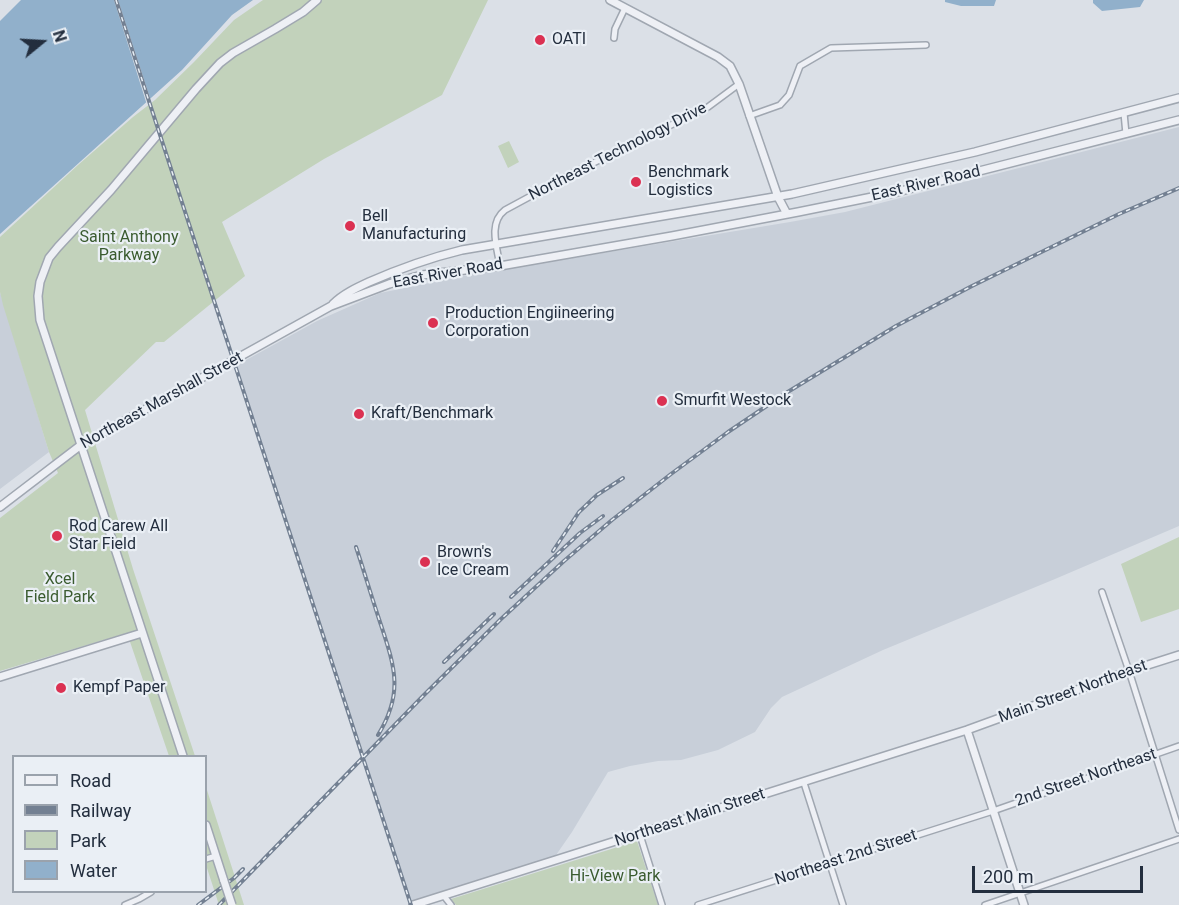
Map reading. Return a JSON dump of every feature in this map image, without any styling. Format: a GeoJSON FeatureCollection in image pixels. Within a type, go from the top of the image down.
{"type":"FeatureCollection","features":[{"type":"Feature","properties":{"kind":"street"},"geometry":{"type":"LineString","coordinates":[[183,755],[40,320],[38,296],[40,282],[49,258],[220,63],[303,12],[317,0]]}},
{"type":"Feature","properties":{"kind":"street"},"geometry":{"type":"LineString","coordinates":[[610,0],[724,60],[730,66],[739,84],[778,197],[787,214]]}},
{"type":"Feature","properties":{"kind":"street"},"geometry":{"type":"LineString","coordinates":[[614,38],[615,29],[625,8]]}},
{"type":"Feature","properties":{"kind":"street"},"geometry":{"type":"LineString","coordinates":[[749,116],[785,101],[800,66],[831,48],[926,45]]}},
{"type":"Feature","properties":{"kind":"street","name":"Northeast Technology Drive"},"geometry":{"type":"LineString","coordinates":[[496,244],[494,230],[497,218],[505,210],[579,170],[708,107],[739,84]]}},
{"type":"Feature","properties":{"kind":"street","name":"East River Road"},"geometry":{"type":"LineString","coordinates":[[331,306],[349,292],[398,269],[433,257],[496,244],[778,197],[975,152],[1179,98]]}},
{"type":"Feature","properties":{"kind":"street"},"geometry":{"type":"LineString","coordinates":[[1124,113],[1126,134]]}},
{"type":"Feature","properties":{"kind":"street","name":"East River Road"},"geometry":{"type":"LineString","coordinates":[[331,306],[389,284],[422,275],[500,266],[897,192],[1179,120]]}},
{"type":"Feature","properties":{"kind":"street"},"geometry":{"type":"LineString","coordinates":[[496,244],[500,266]]}},
{"type":"Feature","properties":{"kind":"street","name":"Northeast Marshall Street"},"geometry":{"type":"LineString","coordinates":[[0,507],[81,445],[331,306]]}},
{"type":"Feature","properties":{"kind":"street"},"geometry":{"type":"LineString","coordinates":[[1102,592],[1179,831]]}},
{"type":"Feature","properties":{"kind":"street"},"geometry":{"type":"LineString","coordinates":[[0,677],[142,633]]}},
{"type":"Feature","properties":{"kind":"street","name":"Main Street Northeast"},"geometry":{"type":"LineString","coordinates":[[967,730],[1179,655]]}},
{"type":"Feature","properties":{"kind":"street"},"geometry":{"type":"LineString","coordinates":[[967,730],[1024,905]]}},
{"type":"Feature","properties":{"kind":"street","name":"Northeast Main Street"},"geometry":{"type":"LineString","coordinates":[[414,905],[967,730]]}},
{"type":"Feature","properties":{"kind":"street","name":"2nd Street Northeast"},"geometry":{"type":"LineString","coordinates":[[993,811],[1179,746]]}},
{"type":"Feature","properties":{"kind":"street"},"geometry":{"type":"LineString","coordinates":[[804,783],[843,905]]}},
{"type":"Feature","properties":{"kind":"street","name":"Northeast 2nd Street"},"geometry":{"type":"LineString","coordinates":[[698,905],[993,811]]}},
{"type":"Feature","properties":{"kind":"street"},"geometry":{"type":"LineString","coordinates":[[207,828],[232,905]]}},
{"type":"Feature","properties":{"kind":"street"},"geometry":{"type":"LineString","coordinates":[[640,835],[662,905]]}},
{"type":"Feature","properties":{"kind":"street"},"geometry":{"type":"LineString","coordinates":[[985,905],[1179,839]]}},
{"type":"Feature","properties":{"kind":"street"},"geometry":{"type":"LineString","coordinates":[[207,859],[216,856]]}},
{"type":"Feature","properties":{"kind":"street"},"geometry":{"type":"LineString","coordinates":[[125,905],[148,893]]}},
{"type":"Feature","properties":{"kind":"street"},"geometry":{"type":"LineString","coordinates":[[444,896],[451,905]]}},
{"type":"Feature","properties":{"kind":"shaded area"},"geometry":{"type":"Polygon","coordinates":[[[1179,127],[1179,526],[883,650],[782,697],[771,708],[755,732],[718,750],[681,760],[658,761],[608,772],[554,858],[409,903],[237,365],[317,321],[380,293],[464,276],[845,212],[1179,127]]]}},
{"type":"Feature","properties":{"kind":"shaded area"},"geometry":{"type":"Polygon","coordinates":[[[0,292],[49,452],[0,489],[0,292]]]}},
{"type":"Feature","properties":{"kind":"green space","name":"Saint Anthony Parkway"},"geometry":{"type":"Polygon","coordinates":[[[263,0],[488,0],[442,95],[324,159],[222,222],[245,276],[164,342],[156,342],[85,410],[133,569],[195,755],[169,755],[127,633],[0,671],[0,518],[58,473],[49,452],[3,305],[0,292],[0,237],[78,165],[155,100],[234,20],[263,0]]]}},
{"type":"Feature","properties":{"kind":"green space"},"geometry":{"type":"Polygon","coordinates":[[[509,141],[519,162],[508,168],[498,146],[509,141]]]}},
{"type":"Feature","properties":{"kind":"green space"},"geometry":{"type":"Polygon","coordinates":[[[1179,537],[1179,609],[1141,622],[1121,564],[1179,537]]]}},
{"type":"Feature","properties":{"kind":"green space"},"geometry":{"type":"Polygon","coordinates":[[[207,790],[244,905],[219,905],[207,868],[207,790]]]}},
{"type":"Feature","properties":{"kind":"green space","name":"Hi-View Park"},"geometry":{"type":"Polygon","coordinates":[[[637,841],[658,905],[456,905],[451,899],[637,841]]]}},
{"type":"Feature","properties":{"kind":"water"},"geometry":{"type":"Polygon","coordinates":[[[21,0],[253,0],[232,15],[182,70],[0,234],[0,21],[21,0]]]}},
{"type":"Feature","properties":{"kind":"water"},"geometry":{"type":"Polygon","coordinates":[[[945,0],[996,0],[994,6],[961,6],[945,2],[945,0]]]}},
{"type":"Feature","properties":{"kind":"water"},"geometry":{"type":"Polygon","coordinates":[[[1093,0],[1144,0],[1140,7],[1102,11],[1093,3],[1093,0]]]}},
{"type":"Feature","properties":{"kind":"pier"},"geometry":{"type":"Polygon","coordinates":[[[114,0],[118,0],[151,101],[147,105],[114,0]]]}},
{"type":"Feature","properties":{"kind":"railway"},"geometry":{"type":"LineString","coordinates":[[116,0],[411,905]]}},
{"type":"Feature","properties":{"kind":"railway"},"geometry":{"type":"LineString","coordinates":[[219,905],[501,619],[612,520],[671,474],[786,393],[896,326],[1119,214],[1179,188]]}},
{"type":"Feature","properties":{"kind":"railway"},"geometry":{"type":"LineString","coordinates":[[553,551],[579,512],[597,495],[623,478]]}},
{"type":"Feature","properties":{"kind":"railway"},"geometry":{"type":"LineString","coordinates":[[511,597],[580,533],[603,516]]}},
{"type":"Feature","properties":{"kind":"railway"},"geometry":{"type":"LineString","coordinates":[[356,547],[389,650],[394,678],[392,705],[378,735]]}},
{"type":"Feature","properties":{"kind":"railway"},"geometry":{"type":"LineString","coordinates":[[444,662],[494,614]]}},
{"type":"Feature","properties":{"kind":"railway"},"geometry":{"type":"LineString","coordinates":[[198,905],[243,869]]}},
{"type":"Feature","properties":{"kind":"place","name":"OATI"},"geometry":{"type":"Point","coordinates":[540,40]}},
{"type":"Feature","properties":{"kind":"place","name":"Benchmark Logistics"},"geometry":{"type":"Point","coordinates":[636,182]}},
{"type":"Feature","properties":{"kind":"place","name":"Bell Manufacturing"},"geometry":{"type":"Point","coordinates":[350,226]}},
{"type":"Feature","properties":{"kind":"place","name":"Production Engiineering Corporation"},"geometry":{"type":"Point","coordinates":[433,323]}},
{"type":"Feature","properties":{"kind":"place","name":"Smurfit Westock"},"geometry":{"type":"Point","coordinates":[662,401]}},
{"type":"Feature","properties":{"kind":"place","name":"Kraft/Benchmark"},"geometry":{"type":"Point","coordinates":[359,414]}},
{"type":"Feature","properties":{"kind":"place","name":"Rod Carew All Star Field"},"geometry":{"type":"Point","coordinates":[57,536]}},
{"type":"Feature","properties":{"kind":"place","name":"Brown's Ice Cream"},"geometry":{"type":"Point","coordinates":[425,562]}},
{"type":"Feature","properties":{"kind":"place","name":"Kempf Paper"},"geometry":{"type":"Point","coordinates":[61,688]}},
{"type":"Feature","properties":{"kind":"park label","name":"Xcel Field Park"},"geometry":{"type":"Point","coordinates":[60,589]}}]}
